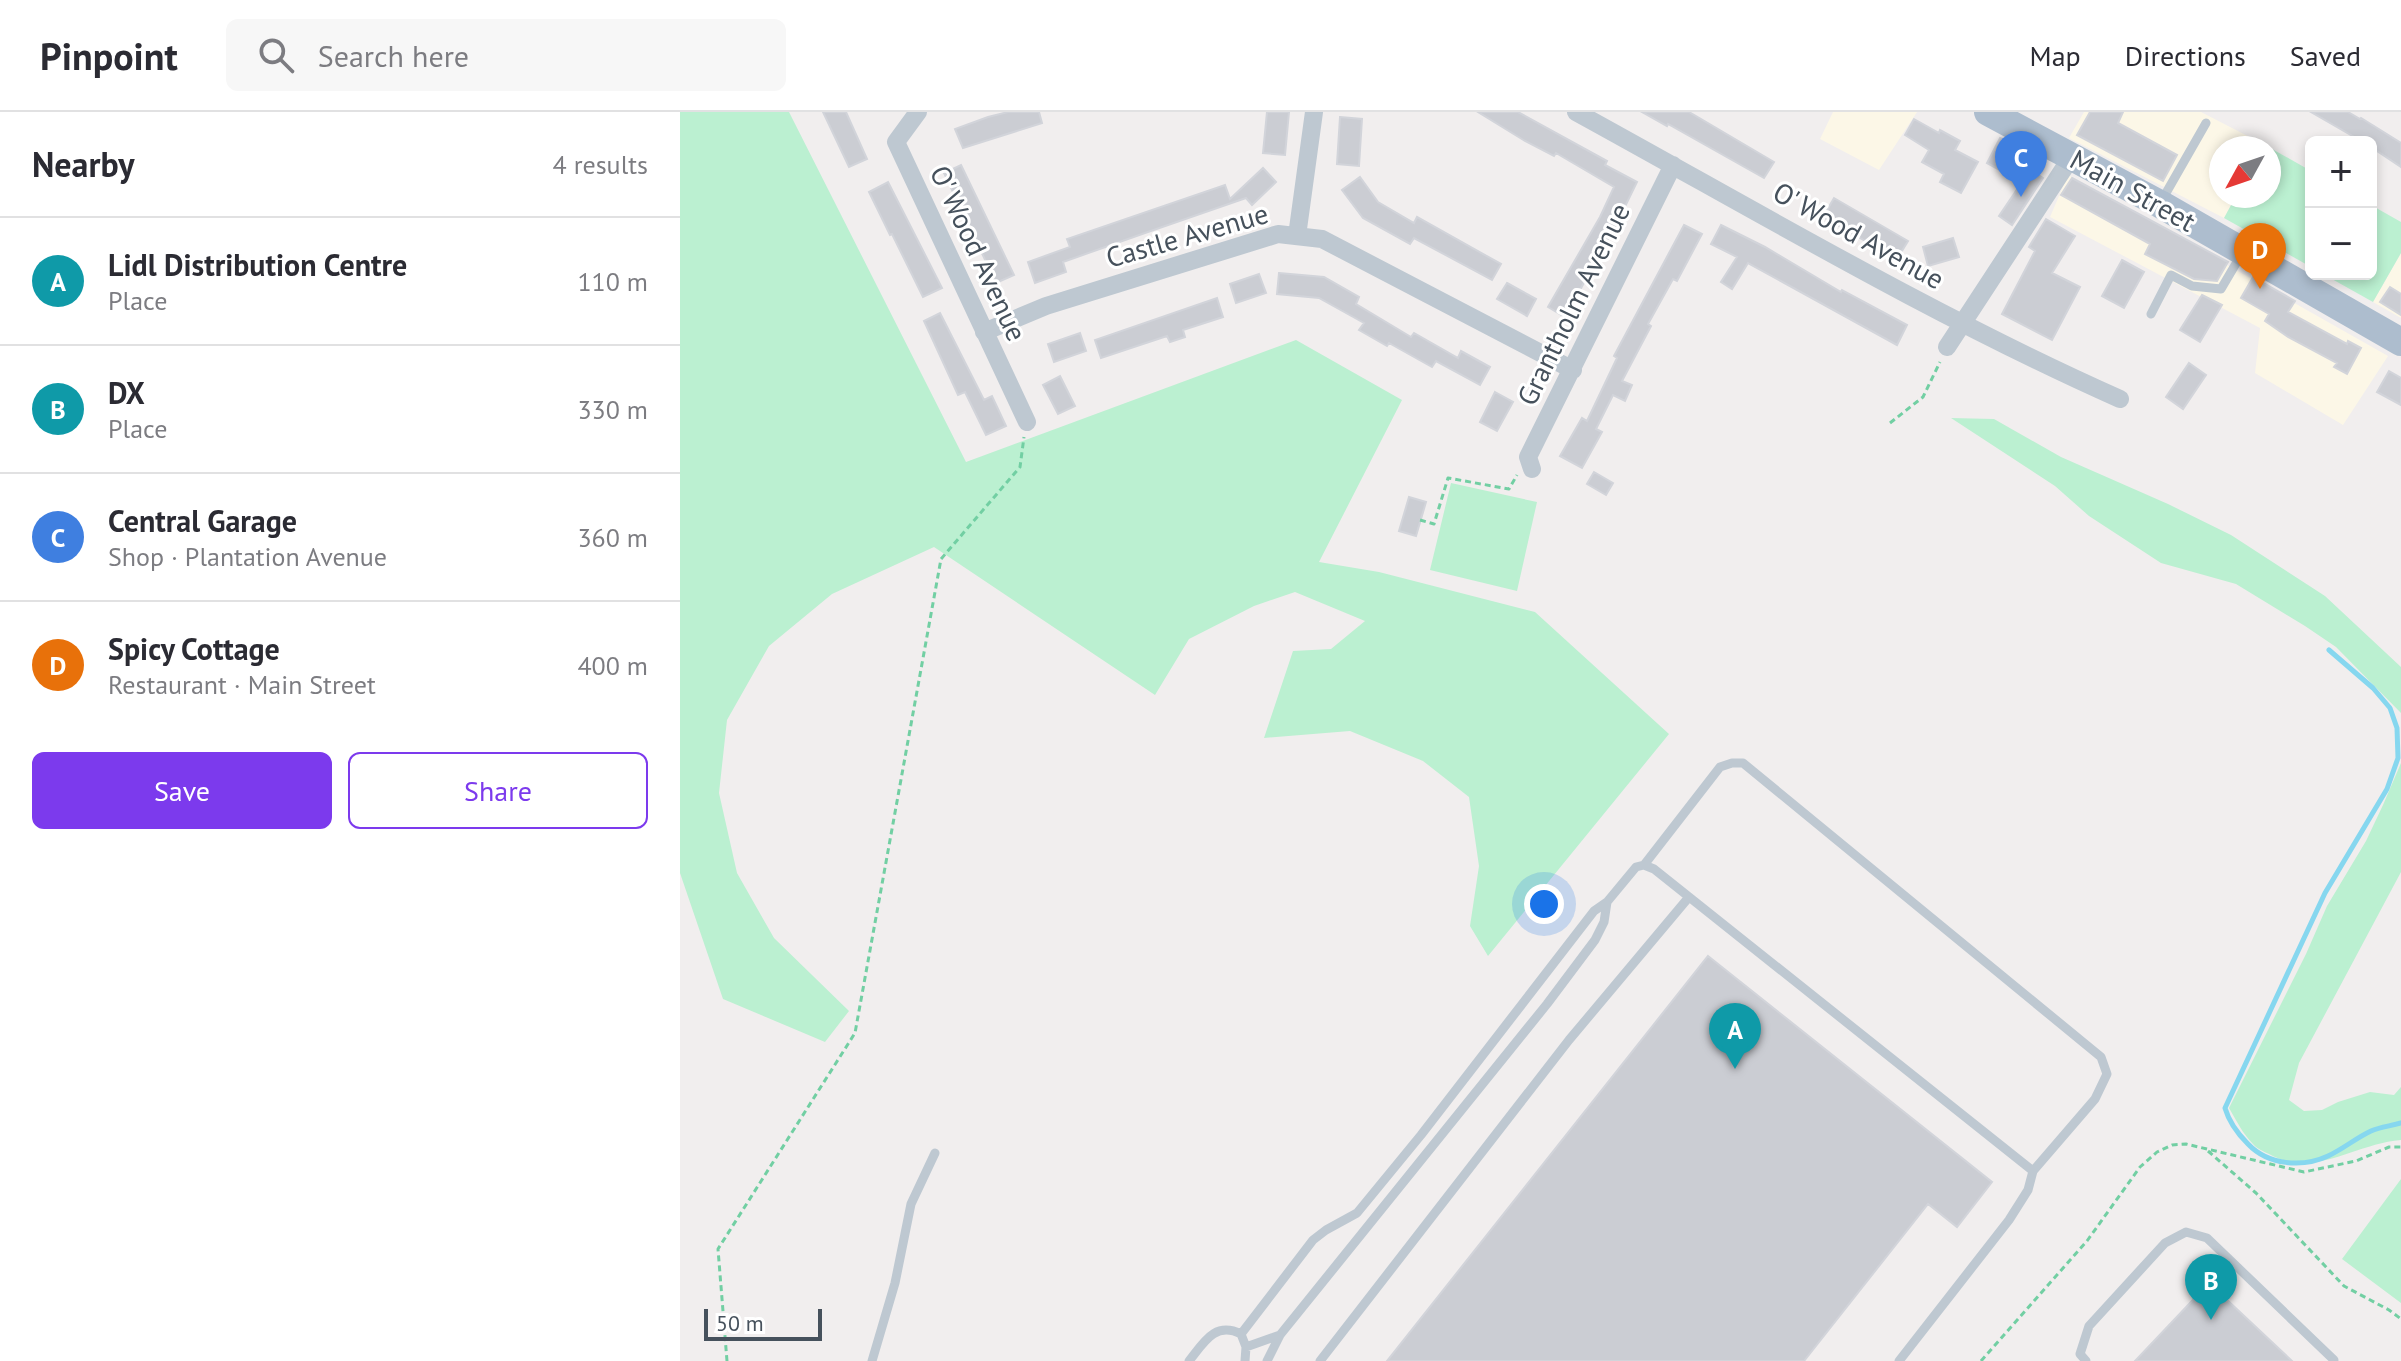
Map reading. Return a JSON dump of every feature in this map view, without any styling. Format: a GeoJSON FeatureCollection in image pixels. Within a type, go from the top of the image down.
{"type":"FeatureCollection","features":[{"type":"Feature","properties":{"kind":"main road","name":"Main Street"},"geometry":{"type":"LineString","coordinates":[[2005,116],[2401,342]]}},
{"type":"Feature","properties":{"kind":"street","name":"O' Wood Avenue"},"geometry":{"type":"LineString","coordinates":[[918,112],[896,142],[1027,422]]}},
{"type":"Feature","properties":{"kind":"street"},"geometry":{"type":"LineString","coordinates":[[1297,236],[1314,112]]}},
{"type":"Feature","properties":{"kind":"street","name":"O' Wood Avenue"},"geometry":{"type":"LineString","coordinates":[[1576,112],[1961,323],[2041,364],[2120,399]]}},
{"type":"Feature","properties":{"kind":"street"},"geometry":{"type":"LineString","coordinates":[[1947,347],[2072,156]]}},
{"type":"Feature","properties":{"kind":"street","name":"Grantholm Avenue"},"geometry":{"type":"LineString","coordinates":[[1530,463],[1673,165]]}},
{"type":"Feature","properties":{"kind":"street","name":"Castle Avenue"},"geometry":{"type":"LineString","coordinates":[[984,332],[1046,306],[1278,234],[1322,239],[1573,370]]}},
{"type":"Feature","properties":{"kind":"lane"},"geometry":{"type":"LineString","coordinates":[[2160,204],[2206,123]]}},
{"type":"Feature","properties":{"kind":"lane"},"geometry":{"type":"LineString","coordinates":[[2151,314],[2171,275],[2192,286],[2221,289],[2243,251]]}},
{"type":"Feature","properties":{"kind":"lane"},"geometry":{"type":"LineString","coordinates":[[1644,865],[1720,767],[1743,763],[2101,1057],[2107,1074],[2095,1099],[2033,1171],[2028,1190],[2009,1220],[1899,1361]]}},
{"type":"Feature","properties":{"kind":"lane"},"geometry":{"type":"LineString","coordinates":[[1241,1334],[1313,1240],[1357,1213],[1594,911],[1607,902],[1636,867],[1644,865],[1654,869],[2033,1171]]}},
{"type":"Feature","properties":{"kind":"lane"},"geometry":{"type":"LineString","coordinates":[[1320,1361],[1569,1040],[1689,897]]}},
{"type":"Feature","properties":{"kind":"lane"},"geometry":{"type":"LineString","coordinates":[[1267,1361],[1280,1335],[1595,940],[1604,922],[1607,902]]}},
{"type":"Feature","properties":{"kind":"lane"},"geometry":{"type":"LineString","coordinates":[[872,1361],[895,1283],[911,1204],[935,1153]]}},
{"type":"Feature","properties":{"kind":"lane"},"geometry":{"type":"LineString","coordinates":[[2086,1361],[2080,1354],[2089,1326],[2165,1243],[2186,1232],[2207,1238],[2334,1360]]}},
{"type":"Feature","properties":{"kind":"lane"},"geometry":{"type":"LineString","coordinates":[[1189,1361],[1211,1336],[1230,1328],[1241,1334],[1246,1347],[1245,1361]]}},
{"type":"Feature","properties":{"kind":"lane"},"geometry":{"type":"LineString","coordinates":[[1246,1347],[1280,1335]]}},
{"type":"Feature","properties":{"kind":"path"},"geometry":{"type":"LineString","coordinates":[[1890,423],[1923,397],[1947,347]]}},
{"type":"Feature","properties":{"kind":"path"},"geometry":{"type":"LineString","coordinates":[[727,1361],[718,1249],[855,1033],[941,559],[1020,467],[1027,422]]}},
{"type":"Feature","properties":{"kind":"path"},"geometry":{"type":"LineString","coordinates":[[1420,520],[1434,524],[1448,478],[1509,489],[1530,463]]}},
{"type":"Feature","properties":{"kind":"path"},"geometry":{"type":"LineString","coordinates":[[1981,1361],[2087,1241],[2140,1167],[2157,1152],[2172,1145],[2186,1144],[2304,1172],[2356,1161],[2389,1147],[2401,1147]]}},
{"type":"Feature","properties":{"kind":"path"},"geometry":{"type":"LineString","coordinates":[[2205,1149],[2256,1193],[2344,1286],[2401,1319]]}},
{"type":"Feature","properties":{"kind":"shaded area"},"geometry":{"type":"Polygon","coordinates":[[[1833,112],[1917,112],[1879,170],[1820,139],[1833,112]]]}},
{"type":"Feature","properties":{"kind":"shaded area"},"geometry":{"type":"Polygon","coordinates":[[[2084,112],[2201,112],[2248,136],[2209,136],[2209,208],[2229,208],[2224,218],[2069,138],[2084,112]]]}},
{"type":"Feature","properties":{"kind":"shaded area"},"geometry":{"type":"Polygon","coordinates":[[[2068,175],[2388,356],[2343,425],[2255,373],[2260,328],[2050,217],[2068,175]]]}},
{"type":"Feature","properties":{"kind":"shaded area"},"geometry":{"type":"Polygon","coordinates":[[[2401,253],[2401,318],[2373,302],[2401,253]]]}},
{"type":"Feature","properties":{"kind":"green space"},"geometry":{"type":"Polygon","coordinates":[[[680,112],[789,112],[966,462],[1296,340],[1402,400],[1319,562],[1379,572],[1535,612],[1669,734],[1488,956],[1470,926],[1479,866],[1469,797],[1423,761],[1350,731],[1264,738],[1293,651],[1331,649],[1365,621],[1295,592],[1254,606],[1189,639],[1155,695],[934,547],[832,594],[769,646],[727,720],[719,793],[737,873],[774,938],[849,1011],[825,1042],[723,999],[680,873],[680,112]]]}},
{"type":"Feature","properties":{"kind":"green space"},"geometry":{"type":"Polygon","coordinates":[[[2281,154],[2305,168],[2305,264],[2224,218],[2229,208],[2281,208],[2281,154]]]}},
{"type":"Feature","properties":{"kind":"green space"},"geometry":{"type":"Polygon","coordinates":[[[2377,208],[2401,222],[2401,253],[2373,302],[2334,280],[2377,280],[2377,208]]]}},
{"type":"Feature","properties":{"kind":"green space"},"geometry":{"type":"Polygon","coordinates":[[[1951,418],[1994,419],[2061,457],[2231,535],[2325,596],[2401,667],[2401,713],[2336,647],[2305,626],[2236,584],[2161,563],[2089,516],[2055,486],[1951,418]]]}},
{"type":"Feature","properties":{"kind":"green space"},"geometry":{"type":"Polygon","coordinates":[[[1451,483],[1537,502],[1517,591],[1430,570],[1451,483]]]}},
{"type":"Feature","properties":{"kind":"green space"},"geometry":{"type":"Polygon","coordinates":[[[2401,763],[2401,872],[2299,1063],[2289,1100],[2304,1111],[2322,1110],[2370,1092],[2394,1095],[2401,1087],[2401,1140],[2318,1162],[2286,1161],[2255,1146],[2229,1108],[2327,906],[2366,841],[2401,763]]]}},
{"type":"Feature","properties":{"kind":"green space"},"geometry":{"type":"Polygon","coordinates":[[[2401,1179],[2401,1303],[2342,1259],[2401,1179]]]}},
{"type":"Feature","properties":{"kind":"building"},"geometry":{"type":"Polygon","coordinates":[[[823,112],[846,112],[867,159],[849,167],[823,112]]]}},
{"type":"Feature","properties":{"kind":"building"},"geometry":{"type":"Polygon","coordinates":[[[1008,112],[1039,112],[1042,123],[963,148],[955,129],[1008,112]]]}},
{"type":"Feature","properties":{"kind":"building"},"geometry":{"type":"Polygon","coordinates":[[[1267,112],[1289,112],[1285,155],[1263,153],[1267,112]]]}},
{"type":"Feature","properties":{"kind":"building"},"geometry":{"type":"Polygon","coordinates":[[[1478,112],[1518,112],[1607,161],[1605,165],[1637,182],[1565,317],[1548,307],[1614,187],[1556,153],[1554,156],[1525,141],[1478,112]]]}},
{"type":"Feature","properties":{"kind":"building"},"geometry":{"type":"Polygon","coordinates":[[[1642,112],[1689,112],[1774,162],[1764,178],[1642,112]]]}},
{"type":"Feature","properties":{"kind":"building"},"geometry":{"type":"Polygon","coordinates":[[[2090,112],[2123,112],[2118,123],[2177,155],[2163,181],[2077,135],[2090,112]]]}},
{"type":"Feature","properties":{"kind":"building"},"geometry":{"type":"Polygon","coordinates":[[[2311,112],[2348,112],[2361,118],[2401,143],[2401,167],[2377,151],[2377,136],[2353,136],[2311,112]]]}},
{"type":"Feature","properties":{"kind":"building"},"geometry":{"type":"Polygon","coordinates":[[[1340,117],[1362,119],[1359,166],[1337,164],[1340,117]]]}},
{"type":"Feature","properties":{"kind":"building"},"geometry":{"type":"Polygon","coordinates":[[[1914,119],[1960,141],[1955,150],[1978,162],[1961,193],[1940,182],[1944,174],[1922,162],[1929,150],[1905,135],[1914,119]]]}},
{"type":"Feature","properties":{"kind":"building"},"geometry":{"type":"Polygon","coordinates":[[[2000,138],[2022,149],[2016,160],[2043,178],[2012,225],[1999,216],[2022,182],[1987,163],[2000,138]]]}},
{"type":"Feature","properties":{"kind":"building"},"geometry":{"type":"Polygon","coordinates":[[[961,165],[1014,275],[996,283],[944,173],[961,165]]]}},
{"type":"Feature","properties":{"kind":"building"},"geometry":{"type":"Polygon","coordinates":[[[1263,168],[1276,182],[1252,205],[1246,198],[1063,262],[1066,272],[1035,283],[1028,262],[1070,247],[1067,239],[1225,185],[1230,199],[1263,168]]]}},
{"type":"Feature","properties":{"kind":"building"},"geometry":{"type":"Polygon","coordinates":[[[1360,177],[1378,202],[1414,223],[1417,217],[1501,264],[1492,280],[1414,238],[1410,244],[1363,218],[1342,190],[1360,177]]]}},
{"type":"Feature","properties":{"kind":"building"},"geometry":{"type":"Polygon","coordinates":[[[2072,178],[2228,262],[2217,281],[2194,279],[2145,254],[2150,244],[2061,195],[2072,178]]]}},
{"type":"Feature","properties":{"kind":"building"},"geometry":{"type":"Polygon","coordinates":[[[888,182],[942,288],[923,297],[869,192],[888,182]]]}},
{"type":"Feature","properties":{"kind":"building"},"geometry":{"type":"Polygon","coordinates":[[[1834,198],[1908,241],[1897,259],[1823,217],[1834,198]]]}},
{"type":"Feature","properties":{"kind":"building"},"geometry":{"type":"Polygon","coordinates":[[[2046,219],[2075,236],[2052,273],[2080,287],[2052,340],[2002,314],[2035,251],[2029,247],[2046,219]]]}},
{"type":"Feature","properties":{"kind":"building"},"geometry":{"type":"Polygon","coordinates":[[[1684,225],[1702,234],[1677,281],[1673,279],[1648,324],[1651,326],[1622,381],[1632,385],[1625,401],[1613,395],[1596,429],[1602,432],[1582,468],[1560,456],[1582,418],[1587,421],[1617,358],[1614,356],[1684,225]]]}},
{"type":"Feature","properties":{"kind":"building"},"geometry":{"type":"Polygon","coordinates":[[[1721,225],[1907,325],[1897,345],[1748,263],[1732,289],[1721,282],[1737,257],[1711,244],[1721,225]]]}},
{"type":"Feature","properties":{"kind":"building"},"geometry":{"type":"Polygon","coordinates":[[[1953,238],[1959,257],[1928,266],[1923,247],[1953,238]]]}},
{"type":"Feature","properties":{"kind":"building"},"geometry":{"type":"Polygon","coordinates":[[[2122,260],[2144,272],[2124,308],[2102,296],[2122,260]]]}},
{"type":"Feature","properties":{"kind":"building"},"geometry":{"type":"Polygon","coordinates":[[[1279,273],[1324,277],[1359,297],[1356,304],[1411,337],[1414,333],[1458,358],[1461,351],[1490,367],[1480,385],[1436,361],[1432,367],[1359,330],[1364,323],[1319,298],[1277,294],[1279,273]]]}},
{"type":"Feature","properties":{"kind":"building"},"geometry":{"type":"Polygon","coordinates":[[[1259,274],[1266,293],[1236,303],[1230,284],[1259,274]]]}},
{"type":"Feature","properties":{"kind":"building"},"geometry":{"type":"Polygon","coordinates":[[[2253,277],[2295,301],[2288,312],[2347,344],[2348,341],[2361,348],[2347,374],[2334,367],[2337,363],[2265,321],[2269,314],[2241,298],[2253,277]]]}},
{"type":"Feature","properties":{"kind":"building"},"geometry":{"type":"Polygon","coordinates":[[[1507,283],[1536,299],[1527,316],[1497,299],[1507,283]]]}},
{"type":"Feature","properties":{"kind":"building"},"geometry":{"type":"Polygon","coordinates":[[[2390,287],[2401,294],[2401,315],[2380,302],[2390,287]]]}},
{"type":"Feature","properties":{"kind":"building"},"geometry":{"type":"Polygon","coordinates":[[[2202,295],[2222,305],[2200,342],[2180,330],[2202,295]]]}},
{"type":"Feature","properties":{"kind":"building"},"geometry":{"type":"Polygon","coordinates":[[[1217,298],[1223,317],[1183,330],[1185,337],[1170,342],[1167,336],[1101,358],[1095,340],[1217,298]]]}},
{"type":"Feature","properties":{"kind":"building"},"geometry":{"type":"Polygon","coordinates":[[[940,313],[984,400],[992,396],[1006,426],[986,435],[965,392],[958,395],[924,321],[940,313]]]}},
{"type":"Feature","properties":{"kind":"building"},"geometry":{"type":"Polygon","coordinates":[[[1080,333],[1086,351],[1054,362],[1048,344],[1080,333]]]}},
{"type":"Feature","properties":{"kind":"building"},"geometry":{"type":"Polygon","coordinates":[[[2189,363],[2206,375],[2183,409],[2166,397],[2189,363]]]}},
{"type":"Feature","properties":{"kind":"building"},"geometry":{"type":"Polygon","coordinates":[[[2389,371],[2401,378],[2401,405],[2377,392],[2389,371]]]}},
{"type":"Feature","properties":{"kind":"building"},"geometry":{"type":"Polygon","coordinates":[[[1060,376],[1075,406],[1058,414],[1043,385],[1060,376]]]}},
{"type":"Feature","properties":{"kind":"building"},"geometry":{"type":"Polygon","coordinates":[[[1495,392],[1513,402],[1497,431],[1480,422],[1495,392]]]}},
{"type":"Feature","properties":{"kind":"building"},"geometry":{"type":"Polygon","coordinates":[[[1594,472],[1613,483],[1606,495],[1587,484],[1594,472]]]}},
{"type":"Feature","properties":{"kind":"building"},"geometry":{"type":"Polygon","coordinates":[[[1409,497],[1426,502],[1416,536],[1399,531],[1409,497]]]}},
{"type":"Feature","properties":{"kind":"building"},"geometry":{"type":"Polygon","coordinates":[[[1708,956],[1992,1182],[1957,1227],[1928,1204],[1804,1361],[1387,1361],[1708,956]]]}},
{"type":"Feature","properties":{"kind":"building"},"geometry":{"type":"Polygon","coordinates":[[[2209,1283],[2292,1361],[2135,1361],[2209,1283]]]}},
{"type":"Feature","properties":{"kind":"waterway"},"geometry":{"type":"LineString","coordinates":[[2329,650],[2373,688],[2390,708],[2397,728],[2398,758],[2387,789],[2325,893],[2225,1108],[2234,1128],[2256,1151],[2275,1160],[2297,1163],[2318,1160],[2371,1131],[2401,1123]]}},
{"type":"Feature","properties":{"kind":"place","name":"Central Garage"},"geometry":{"type":"Point","coordinates":[2021,197]}},
{"type":"Feature","properties":{"kind":"place","name":"Spicy Cottage"},"geometry":{"type":"Point","coordinates":[2260,289]}},
{"type":"Feature","properties":{"kind":"place","name":"Lidl Distribution Centre"},"geometry":{"type":"Point","coordinates":[1735,1069]}},
{"type":"Feature","properties":{"kind":"place","name":"DX"},"geometry":{"type":"Point","coordinates":[2211,1320]}}]}
